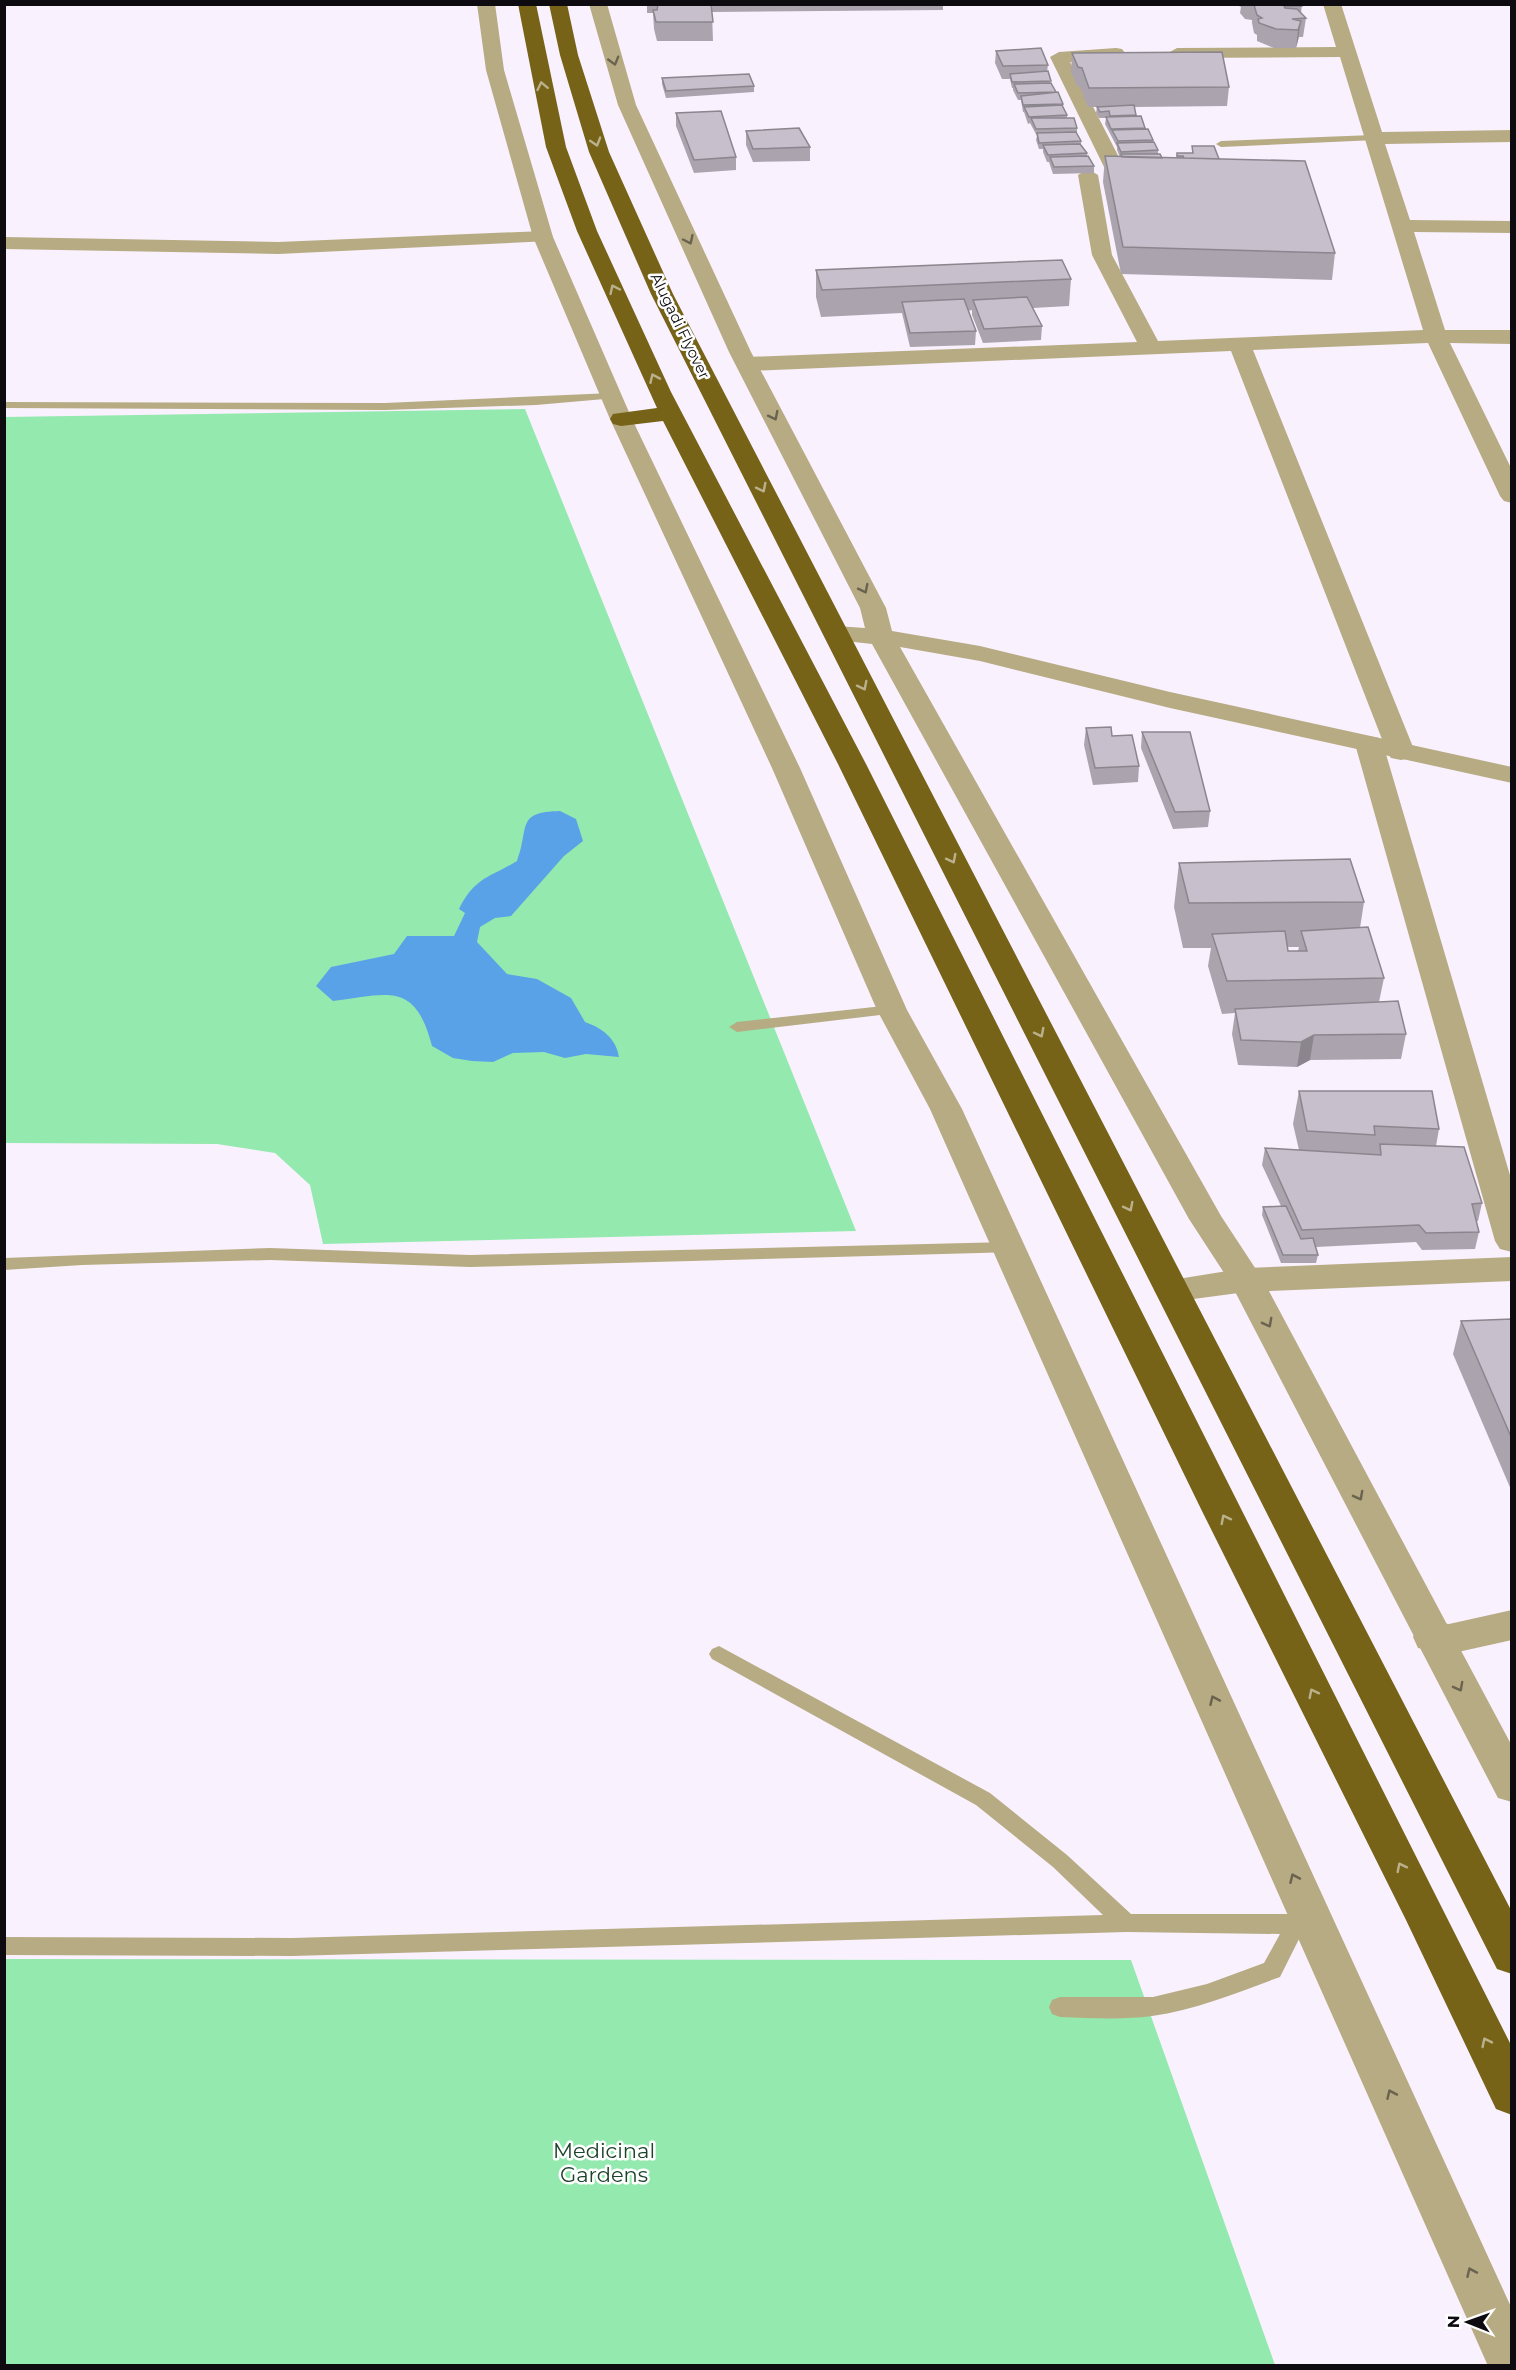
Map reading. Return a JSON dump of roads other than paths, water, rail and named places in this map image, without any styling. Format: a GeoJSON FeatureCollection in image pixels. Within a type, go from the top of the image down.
{"type":"FeatureCollection","features":[{"type":"Feature","properties":{"kind":"highway"},"geometry":{"type":"LineString","coordinates":[[527,4],[556,147],[587,231],[638,342],[857,775],[1220,1509],[1425,1914],[1512,2095]]}},
{"type":"Feature","properties":{"kind":"highway","name":"Alugadi Flyover"},"geometry":{"type":"LineString","coordinates":[[558,4],[569,55],[609,174],[662,294],[1512,1956]]}},
{"type":"Feature","properties":{"kind":"highway"},"geometry":{"type":"LineString","coordinates":[[616,407],[672,413]]}},
{"type":"Feature","properties":{"kind":"street"},"geometry":{"type":"LineString","coordinates":[[486,4],[495,70],[543,237],[616,407],[786,768],[892,1010],[946,1109],[1305,1924],[1512,2364]]}},
{"type":"Feature","properties":{"kind":"street"},"geometry":{"type":"LineString","coordinates":[[598,4],[627,105],[747,364],[873,608],[880,634],[1206,1219],[1246,1280],[1512,1786]]}},
{"type":"Feature","properties":{"kind":"street"},"geometry":{"type":"LineString","coordinates":[[1332,4],[1436,336],[1511,494]]}},
{"type":"Feature","properties":{"kind":"street"},"geometry":{"type":"LineString","coordinates":[[1158,53],[1347,52]]}},
{"type":"Feature","properties":{"kind":"street"},"geometry":{"type":"LineString","coordinates":[[1116,171],[1059,57],[1134,53]]}},
{"type":"Feature","properties":{"kind":"street"},"geometry":{"type":"LineString","coordinates":[[1373,138],[1512,136]]}},
{"type":"Feature","properties":{"kind":"street"},"geometry":{"type":"LineString","coordinates":[[1088,175],[1102,255],[1151,348]]}},
{"type":"Feature","properties":{"kind":"street"},"geometry":{"type":"LineString","coordinates":[[1402,226],[1512,227]]}},
{"type":"Feature","properties":{"kind":"street"},"geometry":{"type":"LineString","coordinates":[[4,243],[278,248],[543,237]]}},
{"type":"Feature","properties":{"kind":"street"},"geometry":{"type":"LineString","coordinates":[[747,364],[1436,336],[1512,337]]}},
{"type":"Feature","properties":{"kind":"street"},"geometry":{"type":"LineString","coordinates":[[1240,345],[1401,752]]}},
{"type":"Feature","properties":{"kind":"street"},"geometry":{"type":"LineString","coordinates":[[836,634],[880,634],[951,648],[1401,752],[1512,775]]}},
{"type":"Feature","properties":{"kind":"street"},"geometry":{"type":"LineString","coordinates":[[1369,744],[1512,1241]]}},
{"type":"Feature","properties":{"kind":"street"},"geometry":{"type":"LineString","coordinates":[[1171,1290],[1246,1280],[1512,1269]]}},
{"type":"Feature","properties":{"kind":"street"},"geometry":{"type":"LineString","coordinates":[[1432,1637],[1449,1639],[1512,1625]]}},
{"type":"Feature","properties":{"kind":"lane"},"geometry":{"type":"LineString","coordinates":[[1221,144],[1373,138]]}},
{"type":"Feature","properties":{"kind":"lane"},"geometry":{"type":"LineString","coordinates":[[4,405],[423,405],[538,402],[616,407]]}},
{"type":"Feature","properties":{"kind":"lane"},"geometry":{"type":"LineString","coordinates":[[737,1027],[892,1010]]}},
{"type":"Feature","properties":{"kind":"lane"},"geometry":{"type":"LineString","coordinates":[[4,1264],[82,1259],[270,1254],[470,1261],[1009,1248]]}},
{"type":"Feature","properties":{"kind":"lane"},"geometry":{"type":"LineString","coordinates":[[719,1654],[982,1799],[1060,1861],[1126,1923]]}},
{"type":"Feature","properties":{"kind":"lane"},"geometry":{"type":"LineString","coordinates":[[4,1946],[292,1947],[1126,1923],[1305,1924]]}},
{"type":"Feature","properties":{"kind":"lane"},"geometry":{"type":"LineString","coordinates":[[1060,2007],[1112,2009],[1164,2005],[1205,1995],[1272,1970],[1305,1924]]}},
{"type":"Feature","properties":{"kind":"water"},"geometry":{"type":"Polygon","coordinates":[[[560,811],[576,819],[583,841],[564,856],[511,916],[495,918],[480,927],[477,942],[507,974],[537,979],[571,998],[585,1022],[597,1027],[611,1039],[619,1057],[586,1054],[565,1058],[544,1052],[513,1053],[493,1062],[453,1058],[432,1046],[425,1025],[408,1001],[397,996],[384,995],[333,1001],[316,986],[331,967],[394,954],[407,936],[454,936],[465,913],[459,909],[471,890],[484,879],[517,861],[524,831],[530,818],[536,814],[560,811]]]}},
{"type":"Feature","properties":{"kind":"park label","name":"Medicinal Gardens"},"geometry":{"type":"Point","coordinates":[604,2163]}}]}
